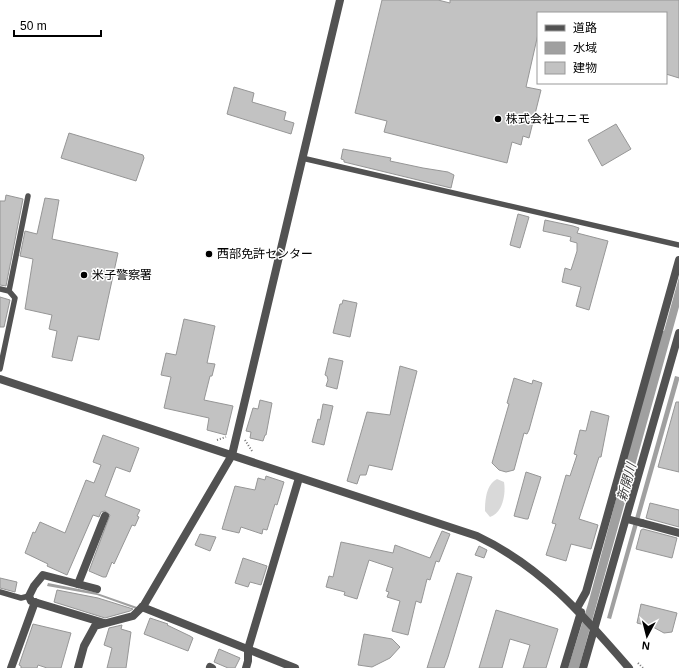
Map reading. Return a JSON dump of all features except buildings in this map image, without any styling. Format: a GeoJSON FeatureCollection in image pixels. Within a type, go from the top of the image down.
{"type":"FeatureCollection","features":[{"type":"Feature","properties":{"kind":"street"},"geometry":{"type":"LineString","coordinates":[[78,668],[84,646],[95,626],[133,616],[142,607],[232,455],[340,0]]}},
{"type":"Feature","properties":{"kind":"street"},"geometry":{"type":"LineString","coordinates":[[564,668],[679,260]]}},
{"type":"Feature","properties":{"kind":"street"},"geometry":{"type":"LineString","coordinates":[[583,668],[675,364],[679,333]]}},
{"type":"Feature","properties":{"kind":"street"},"geometry":{"type":"LineString","coordinates":[[0,379],[431,520],[495,545],[533,570],[580,612],[629,668]]}},
{"type":"Feature","properties":{"kind":"street"},"geometry":{"type":"LineString","coordinates":[[246,668],[248,661],[248,649],[299,478]]}},
{"type":"Feature","properties":{"kind":"street"},"geometry":{"type":"LineString","coordinates":[[78,584],[105,516]]}},
{"type":"Feature","properties":{"kind":"street"},"geometry":{"type":"LineString","coordinates":[[627,519],[679,533]]}},
{"type":"Feature","properties":{"kind":"street"},"geometry":{"type":"LineString","coordinates":[[97,589],[43,576],[34,586],[29,596],[31,601],[105,623]]}},
{"type":"Feature","properties":{"kind":"street"},"geometry":{"type":"LineString","coordinates":[[11,668],[35,602]]}},
{"type":"Feature","properties":{"kind":"street"},"geometry":{"type":"LineString","coordinates":[[142,607],[295,668]]}},
{"type":"Feature","properties":{"kind":"lane"},"geometry":{"type":"LineString","coordinates":[[302,158],[679,245]]}},
{"type":"Feature","properties":{"kind":"lane"},"geometry":{"type":"LineString","coordinates":[[9,291],[28,196]]}},
{"type":"Feature","properties":{"kind":"lane"},"geometry":{"type":"LineString","coordinates":[[0,289],[9,291],[15,298],[0,369]]}},
{"type":"Feature","properties":{"kind":"lane"},"geometry":{"type":"LineString","coordinates":[[0,592],[21,598],[29,596]]}},
{"type":"Feature","properties":{"kind":"path"},"geometry":{"type":"LineString","coordinates":[[213,440],[228,436]]}},
{"type":"Feature","properties":{"kind":"shaded area"},"geometry":{"type":"Polygon","coordinates":[[[497,479],[504,482],[504,497],[501,507],[494,515],[490,517],[485,511],[486,498],[490,485],[497,479]]]}},
{"type":"Feature","properties":{"kind":"water","name":"新開川"},"geometry":{"type":"Polygon","coordinates":[[[679,277],[679,307],[579,668],[568,668],[588,604],[661,331],[664,331],[679,277]]]}},
{"type":"Feature","properties":{"kind":"water"},"geometry":{"type":"Polygon","coordinates":[[[675,376],[679,377],[679,380],[611,619],[607,618],[675,376]]]}},
{"type":"Feature","properties":{"kind":"water"},"geometry":{"type":"Polygon","coordinates":[[[48,583],[94,592],[137,607],[136,609],[97,595],[47,586],[48,583]]]}},
{"type":"Feature","properties":{"kind":"place","name":"株式会社ユニモ"},"geometry":{"type":"Point","coordinates":[498,119]}},
{"type":"Feature","properties":{"kind":"place","name":"西部免許センター"},"geometry":{"type":"Point","coordinates":[209,254]}},
{"type":"Feature","properties":{"kind":"place","name":"米子警察署"},"geometry":{"type":"Point","coordinates":[84,275]}}]}
